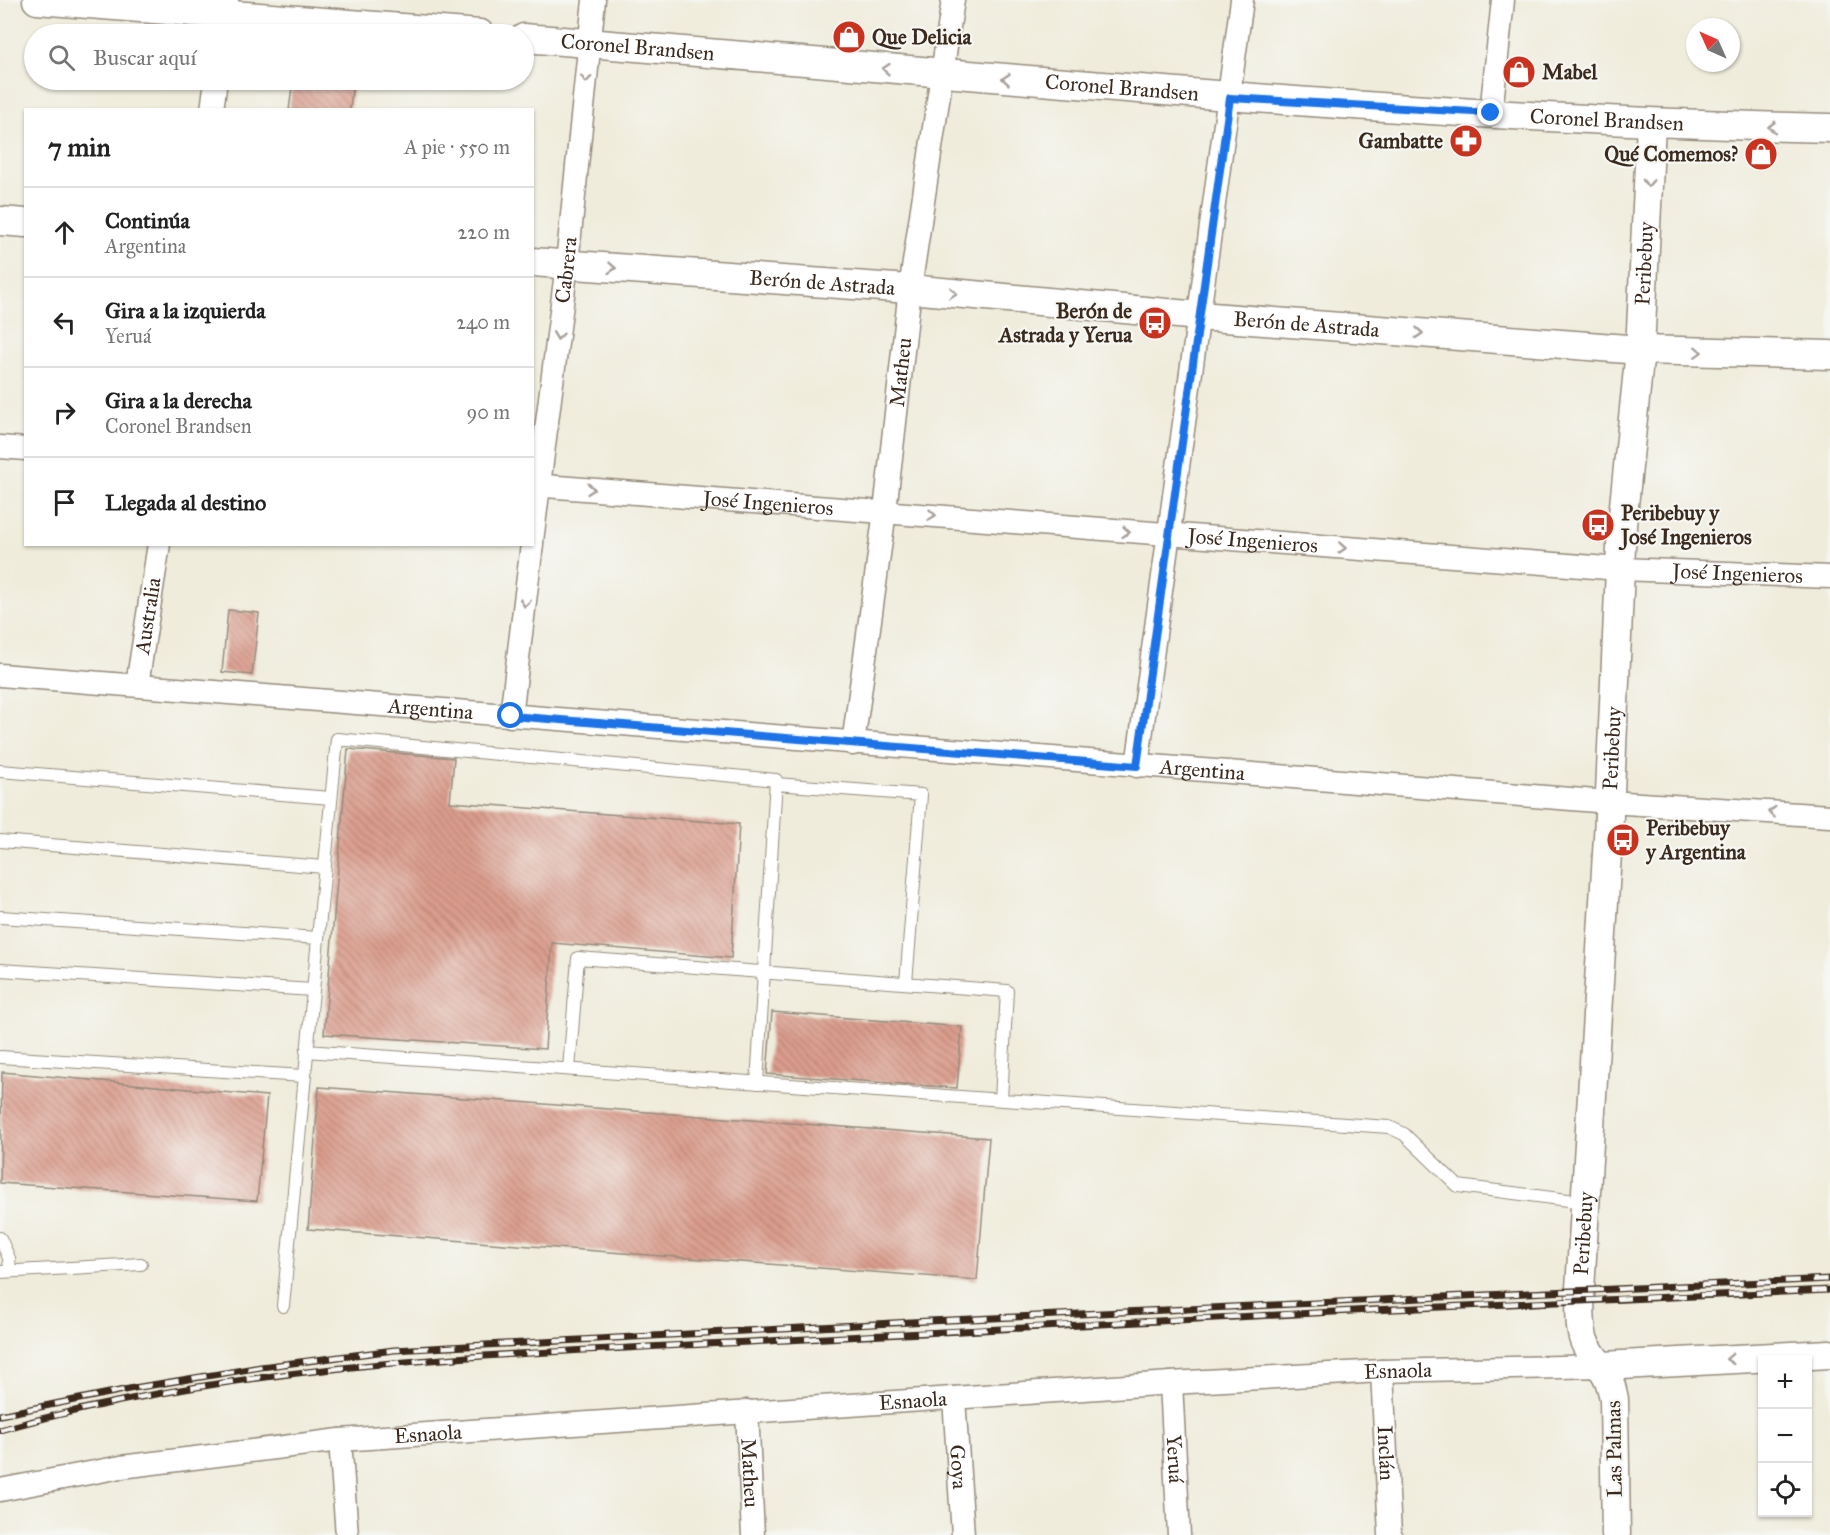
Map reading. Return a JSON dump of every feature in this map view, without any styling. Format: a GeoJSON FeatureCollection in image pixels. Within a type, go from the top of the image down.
{"type":"FeatureCollection","features":[{"type":"Feature","properties":{"kind":"street"},"geometry":{"type":"LineString","coordinates":[[37,0],[338,24]]}},
{"type":"Feature","properties":{"kind":"street","name":"Cabrera"},"geometry":{"type":"LineString","coordinates":[[534,514],[567,264],[594,0]]}},
{"type":"Feature","properties":{"kind":"street","name":"Matheu"},"geometry":{"type":"LineString","coordinates":[[853,744],[885,511],[910,289],[944,74],[953,0]]}},
{"type":"Feature","properties":{"kind":"street"},"geometry":{"type":"LineString","coordinates":[[1137,766],[1242,0]]}},
{"type":"Feature","properties":{"kind":"street"},"geometry":{"type":"LineString","coordinates":[[1491,113],[1503,0]]}},
{"type":"Feature","properties":{"kind":"street","name":"Coronel Brandsen"},"geometry":{"type":"LineString","coordinates":[[534,39],[1230,98],[1651,124],[1830,129]]}},
{"type":"Feature","properties":{"kind":"street"},"geometry":{"type":"LineString","coordinates":[[212,108],[215,90]]}},
{"type":"Feature","properties":{"kind":"street","name":"Peribebuy"},"geometry":{"type":"LineString","coordinates":[[1603,1366],[1586,1346],[1582,1337],[1580,1289],[1610,802],[1620,568],[1640,350],[1651,124]]}},
{"type":"Feature","properties":{"kind":"street"},"geometry":{"type":"LineString","coordinates":[[0,221],[24,224]]}},
{"type":"Feature","properties":{"kind":"street","name":"Berón de Astrada"},"geometry":{"type":"LineString","coordinates":[[534,262],[910,289],[1199,316],[1640,350],[1830,355]]}},
{"type":"Feature","properties":{"kind":"street"},"geometry":{"type":"LineString","coordinates":[[0,447],[24,449]]}},
{"type":"Feature","properties":{"kind":"street","name":"José Ingenieros"},"geometry":{"type":"LineString","coordinates":[[536,485],[885,511],[1169,536],[1620,568],[1830,578]]}},
{"type":"Feature","properties":{"kind":"street","name":"Australia"},"geometry":{"type":"LineString","coordinates":[[137,685],[159,546]]}},
{"type":"Feature","properties":{"kind":"street","name":"Cabrera"},"geometry":{"type":"LineString","coordinates":[[511,716],[532,546]]}},
{"type":"Feature","properties":{"kind":"street","name":"Argentina"},"geometry":{"type":"LineString","coordinates":[[0,675],[1137,766],[1610,802],[1830,816]]}},
{"type":"Feature","properties":{"kind":"street","name":"Esnaola"},"geometry":{"type":"LineString","coordinates":[[0,1490],[121,1467],[340,1440],[1171,1383],[1382,1371],[1603,1366],[1830,1354]]}},
{"type":"Feature","properties":{"kind":"street","name":"Las Palmas"},"geometry":{"type":"LineString","coordinates":[[1603,1366],[1611,1383],[1614,1399],[1616,1535]]}},
{"type":"Feature","properties":{"kind":"street","name":"Inclán"},"geometry":{"type":"LineString","coordinates":[[1382,1371],[1390,1535]]}},
{"type":"Feature","properties":{"kind":"street","name":"Yeruá"},"geometry":{"type":"LineString","coordinates":[[1171,1383],[1179,1535]]}},
{"type":"Feature","properties":{"kind":"street","name":"Goya"},"geometry":{"type":"LineString","coordinates":[[954,1398],[963,1535]]}},
{"type":"Feature","properties":{"kind":"street","name":"Matheu"},"geometry":{"type":"LineString","coordinates":[[747,1411],[753,1535]]}},
{"type":"Feature","properties":{"kind":"street"},"geometry":{"type":"LineString","coordinates":[[340,1440],[347,1535]]}},
{"type":"Feature","properties":{"kind":"lane"},"geometry":{"type":"LineString","coordinates":[[283,1306],[337,739],[776,780],[757,1083]]}},
{"type":"Feature","properties":{"kind":"lane"},"geometry":{"type":"LineString","coordinates":[[0,771],[331,798]]}},
{"type":"Feature","properties":{"kind":"lane"},"geometry":{"type":"LineString","coordinates":[[776,784],[921,795],[906,983]]}},
{"type":"Feature","properties":{"kind":"lane"},"geometry":{"type":"LineString","coordinates":[[0,841],[324,867]]}},
{"type":"Feature","properties":{"kind":"lane"},"geometry":{"type":"LineString","coordinates":[[0,916],[318,938]]}},
{"type":"Feature","properties":{"kind":"lane"},"geometry":{"type":"LineString","coordinates":[[569,1069],[578,958],[1007,991],[1001,1100]]}},
{"type":"Feature","properties":{"kind":"lane"},"geometry":{"type":"LineString","coordinates":[[0,970],[312,990]]}},
{"type":"Feature","properties":{"kind":"lane"},"geometry":{"type":"LineString","coordinates":[[306,1051],[1389,1127],[1404,1134],[1458,1186],[1584,1202]]}},
{"type":"Feature","properties":{"kind":"lane"},"geometry":{"type":"LineString","coordinates":[[0,1057],[304,1076]]}},
{"type":"Feature","properties":{"kind":"lane"},"geometry":{"type":"LineString","coordinates":[[0,1238],[7,1250],[5,1272],[141,1264]]}},
{"type":"Feature","properties":{"kind":"building"},"geometry":{"type":"Polygon","coordinates":[[[292,90],[352,90],[350,108],[289,108],[292,90]]]}},
{"type":"Feature","properties":{"kind":"building"},"geometry":{"type":"Polygon","coordinates":[[[228,610],[259,613],[252,675],[222,672],[228,610]]]}},
{"type":"Feature","properties":{"kind":"building"},"geometry":{"type":"Polygon","coordinates":[[[348,749],[454,758],[450,802],[739,824],[731,958],[552,943],[545,1049],[324,1034],[348,749]]]}},
{"type":"Feature","properties":{"kind":"building"},"geometry":{"type":"Polygon","coordinates":[[[772,1012],[962,1027],[957,1088],[767,1074],[772,1012]]]}},
{"type":"Feature","properties":{"kind":"building"},"geometry":{"type":"Polygon","coordinates":[[[2,1072],[267,1096],[257,1201],[0,1183],[2,1072]]]}},
{"type":"Feature","properties":{"kind":"building"},"geometry":{"type":"Polygon","coordinates":[[[319,1087],[989,1138],[977,1280],[308,1229],[319,1087]]]}},
{"type":"Feature","properties":{"kind":"railway"},"geometry":{"type":"LineString","coordinates":[[0,1415],[134,1388],[261,1367],[394,1350],[929,1321],[1830,1279]]}},
{"type":"Feature","properties":{"kind":"railway"},"geometry":{"type":"LineString","coordinates":[[0,1430],[97,1406],[194,1388],[391,1363],[589,1350],[1308,1313],[1830,1290]]}},
{"type":"Feature","properties":{"kind":"place","name":"Que Delicia"},"geometry":{"type":"Point","coordinates":[849,37]}},
{"type":"Feature","properties":{"kind":"place","name":"Mabel"},"geometry":{"type":"Point","coordinates":[1519,72]}},
{"type":"Feature","properties":{"kind":"place","name":"Gambatte"},"geometry":{"type":"Point","coordinates":[1466,141]}},
{"type":"Feature","properties":{"kind":"place","name":"Qué Comemos?"},"geometry":{"type":"Point","coordinates":[1761,154]}},
{"type":"Feature","properties":{"kind":"place","name":"Berón de Astrada y Yerua"},"geometry":{"type":"Point","coordinates":[1155,323]}},
{"type":"Feature","properties":{"kind":"place","name":"Peribebuy y José Ingenieros"},"geometry":{"type":"Point","coordinates":[1598,525]}},
{"type":"Feature","properties":{"kind":"place","name":"Peribebuy y Argentina"},"geometry":{"type":"Point","coordinates":[1623,840]}},
{"type":"Feature","properties":{"kind":"route"},"geometry":{"type":"LineString","coordinates":[[511,716],[1137,766],[1230,98],[1491,113]]}}]}
